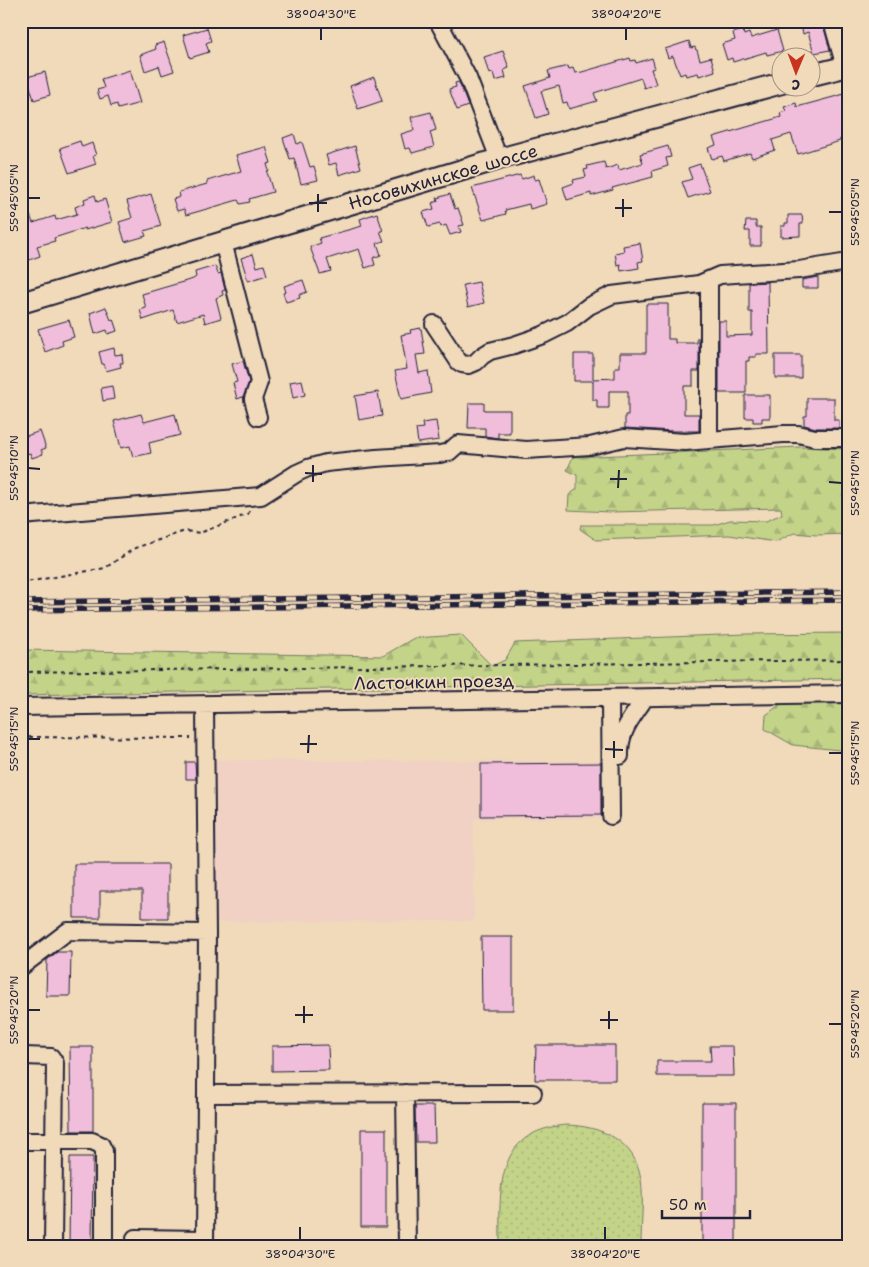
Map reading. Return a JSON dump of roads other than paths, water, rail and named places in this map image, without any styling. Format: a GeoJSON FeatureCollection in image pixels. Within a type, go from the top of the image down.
{"type":"FeatureCollection","features":[{"type":"Feature","properties":{"kind":"main road"},"geometry":{"type":"LineString","coordinates":[[822,72],[846,66]]}},
{"type":"Feature","properties":{"kind":"main road","name":"Носовихинское шоссе"},"geometry":{"type":"LineString","coordinates":[[21,303],[498,159],[772,86]]}},
{"type":"Feature","properties":{"kind":"street"},"geometry":{"type":"LineString","coordinates":[[438,21],[468,78],[498,159]]}},
{"type":"Feature","properties":{"kind":"street"},"geometry":{"type":"LineString","coordinates":[[832,21],[846,66]]}},
{"type":"Feature","properties":{"kind":"street"},"geometry":{"type":"LineString","coordinates":[[223,242],[259,382],[253,399],[258,417]]}},
{"type":"Feature","properties":{"kind":"street"},"geometry":{"type":"LineString","coordinates":[[434,324],[459,362],[469,365],[490,351],[514,346],[543,336],[567,323],[588,306],[612,295],[700,284],[720,275],[799,270],[848,262]]}},
{"type":"Feature","properties":{"kind":"street"},"geometry":{"type":"LineString","coordinates":[[708,280],[710,440]]}},
{"type":"Feature","properties":{"kind":"street"},"geometry":{"type":"LineString","coordinates":[[21,516],[260,496],[297,473],[326,463],[440,454],[449,452],[458,444],[526,450],[590,446],[624,438],[643,438],[667,442],[798,434],[815,438],[848,438]]}},
{"type":"Feature","properties":{"kind":"street","name":"Ласточкин проезд"},"geometry":{"type":"LineString","coordinates":[[21,707],[205,706],[848,694]]}},
{"type":"Feature","properties":{"kind":"street"},"geometry":{"type":"LineString","coordinates":[[610,698],[611,816]]}},
{"type":"Feature","properties":{"kind":"street"},"geometry":{"type":"LineString","coordinates":[[610,726],[606,738],[612,761],[624,728],[645,698]]}},
{"type":"Feature","properties":{"kind":"street"},"geometry":{"type":"LineString","coordinates":[[135,1238],[205,1242],[207,933],[205,706]]}},
{"type":"Feature","properties":{"kind":"street"},"geometry":{"type":"LineString","coordinates":[[21,967],[68,931],[207,933]]}},
{"type":"Feature","properties":{"kind":"street"},"geometry":{"type":"LineString","coordinates":[[21,1061],[24,1056],[51,1057],[55,1064],[54,1246]]}},
{"type":"Feature","properties":{"kind":"street"},"geometry":{"type":"LineString","coordinates":[[405,1092],[407,1246]]}},
{"type":"Feature","properties":{"kind":"street"},"geometry":{"type":"LineString","coordinates":[[207,1094],[533,1093]]}},
{"type":"Feature","properties":{"kind":"street"},"geometry":{"type":"LineString","coordinates":[[21,1141],[92,1141],[101,1145],[104,1151],[104,1246]]}},
{"type":"Feature","properties":{"kind":"railway"},"geometry":{"type":"LineString","coordinates":[[21,602],[848,592]]}},
{"type":"Feature","properties":{"kind":"railway"},"geometry":{"type":"LineString","coordinates":[[21,610],[848,600]]}}]}
